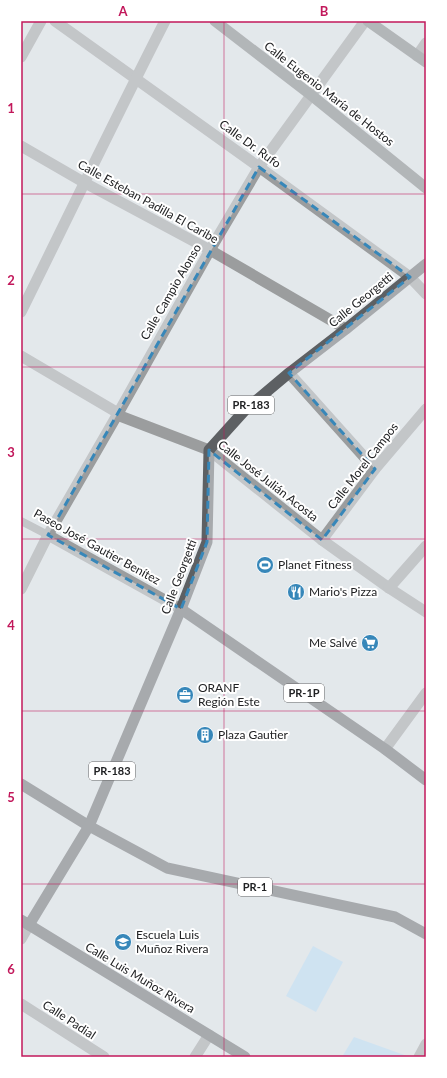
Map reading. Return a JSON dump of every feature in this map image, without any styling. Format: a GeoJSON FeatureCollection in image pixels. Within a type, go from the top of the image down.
{"type":"FeatureCollection","features":[{"type":"Feature","properties":{"kind":"main road","name":"Calle Eugenio María de Hostos"},"geometry":{"type":"LineString","coordinates":[[215,21],[311,95],[426,188]]}},
{"type":"Feature","properties":{"kind":"main road"},"geometry":{"type":"LineString","coordinates":[[366,21],[421,59]]}},
{"type":"Feature","properties":{"kind":"main road","name":"Calle Georgetti"},"geometry":{"type":"LineString","coordinates":[[25,923],[89,826],[181,608],[207,542],[209,450],[246,409],[426,264]]}},
{"type":"Feature","properties":{"kind":"main road","name":"PR-1P"},"geometry":{"type":"LineString","coordinates":[[181,608],[385,749],[426,780]]}},
{"type":"Feature","properties":{"kind":"main road","name":"PR-1"},"geometry":{"type":"LineString","coordinates":[[21,784],[89,826],[167,868],[395,917],[426,934]]}},
{"type":"Feature","properties":{"kind":"main road","name":"Calle Luis Muñoz Rivera"},"geometry":{"type":"LineString","coordinates":[[25,923],[245,1057]]}},
{"type":"Feature","properties":{"kind":"street"},"geometry":{"type":"LineString","coordinates":[[21,57],[41,21]]}},
{"type":"Feature","properties":{"kind":"street","name":"Calle Dr. Rufo"},"geometry":{"type":"LineString","coordinates":[[55,21],[410,277],[426,294]]}},
{"type":"Feature","properties":{"kind":"street"},"geometry":{"type":"LineString","coordinates":[[21,312],[165,21]]}},
{"type":"Feature","properties":{"kind":"street","name":"Calle Campio Alonso"},"geometry":{"type":"LineString","coordinates":[[21,589],[48,535],[210,250],[259,167],[366,21]]}},
{"type":"Feature","properties":{"kind":"street"},"geometry":{"type":"LineString","coordinates":[[421,59],[426,43]]}},
{"type":"Feature","properties":{"kind":"street","name":"Calle Esteban Padilla El Caribe"},"geometry":{"type":"LineString","coordinates":[[21,146],[85,183],[210,250],[346,329]]}},
{"type":"Feature","properties":{"kind":"street","name":"Calle José Julián Acosta"},"geometry":{"type":"LineString","coordinates":[[21,356],[118,412],[120,416],[209,450],[322,540],[389,588],[426,612]]}},
{"type":"Feature","properties":{"kind":"street"},"geometry":{"type":"LineString","coordinates":[[289,373],[375,469]]}},
{"type":"Feature","properties":{"kind":"street","name":"Calle Morel Campos"},"geometry":{"type":"LineString","coordinates":[[322,540],[375,469],[426,409]]}},
{"type":"Feature","properties":{"kind":"street","name":"Paseo José Gautier Benítez"},"geometry":{"type":"LineString","coordinates":[[21,521],[181,608]]}},
{"type":"Feature","properties":{"kind":"street"},"geometry":{"type":"LineString","coordinates":[[389,588],[426,546]]}},
{"type":"Feature","properties":{"kind":"street"},"geometry":{"type":"LineString","coordinates":[[385,749],[426,693]]}},
{"type":"Feature","properties":{"kind":"street","name":"Calle Georgetti"},"geometry":{"type":"LineString","coordinates":[[21,939],[25,923]]}},
{"type":"Feature","properties":{"kind":"street","name":"Calle Padial"},"geometry":{"type":"LineString","coordinates":[[21,1004],[104,1057]]}},
{"type":"Feature","properties":{"kind":"street"},"geometry":{"type":"LineString","coordinates":[[195,1057],[209,1035]]}},
{"type":"Feature","properties":{"kind":"street"},"geometry":{"type":"LineString","coordinates":[[419,1057],[426,1044]]}},
{"type":"Feature","properties":{"kind":"highlighted area"},"geometry":{"type":"Polygon","coordinates":[[[259,167],[410,277],[289,373],[375,469],[322,540],[209,450],[207,542],[181,609],[48,535],[259,167]]]}},
{"type":"Feature","properties":{"kind":"shaded area"},"geometry":{"type":"Polygon","coordinates":[[[313,946],[343,962],[316,1012],[286,996],[313,946]]]}},
{"type":"Feature","properties":{"kind":"shaded area"},"geometry":{"type":"Polygon","coordinates":[[[354,1037],[410,1057],[342,1057],[354,1037]]]}},
{"type":"Feature","properties":{"kind":"place","name":"Planet Fitness"},"geometry":{"type":"Point","coordinates":[265,565]}},
{"type":"Feature","properties":{"kind":"place","name":"Mario's Pizza"},"geometry":{"type":"Point","coordinates":[296,592]}},
{"type":"Feature","properties":{"kind":"place","name":"Me Salvé"},"geometry":{"type":"Point","coordinates":[370,643]}},
{"type":"Feature","properties":{"kind":"place","name":"ORANF Región Este"},"geometry":{"type":"Point","coordinates":[185,695]}},
{"type":"Feature","properties":{"kind":"place","name":"Plaza Gautier"},"geometry":{"type":"Point","coordinates":[205,735]}},
{"type":"Feature","properties":{"kind":"place","name":"Escuela Luis Muñoz Rivera"},"geometry":{"type":"Point","coordinates":[123,942]}}]}
